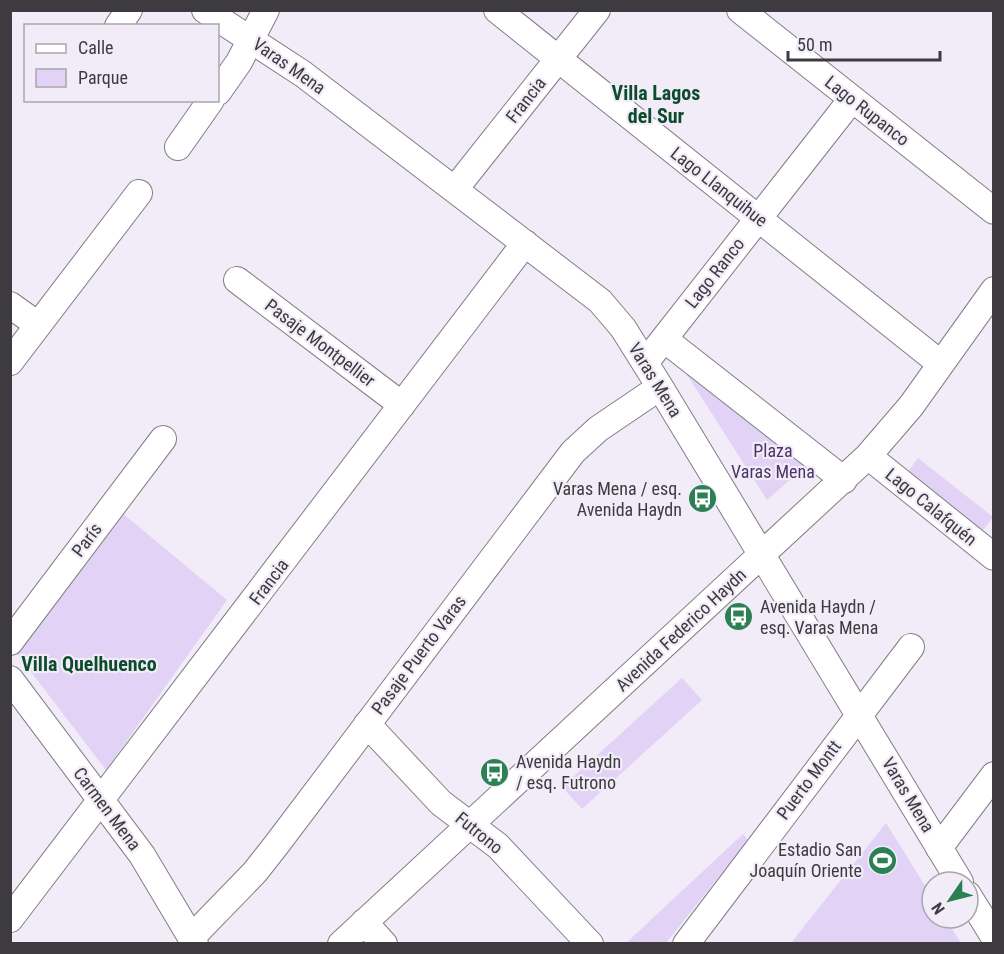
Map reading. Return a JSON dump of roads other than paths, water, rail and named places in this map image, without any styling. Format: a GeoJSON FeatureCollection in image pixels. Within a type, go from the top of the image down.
{"type":"FeatureCollection","features":[{"type":"Feature","properties":{"kind":"street"},"geometry":{"type":"LineString","coordinates":[[119,24],[129,10]]}},
{"type":"Feature","properties":{"kind":"street","name":"Varas Mena"},"geometry":{"type":"LineString","coordinates":[[205,10],[303,74],[600,301],[623,328],[660,387],[953,870]]}},
{"type":"Feature","properties":{"kind":"street"},"geometry":{"type":"LineString","coordinates":[[219,91],[239,62],[266,10]]}},
{"type":"Feature","properties":{"kind":"street","name":"Lago Llanquihue"},"geometry":{"type":"LineString","coordinates":[[497,10],[942,364]]}},
{"type":"Feature","properties":{"kind":"street","name":"Francia"},"geometry":{"type":"LineString","coordinates":[[455,189],[597,10]]}},
{"type":"Feature","properties":{"kind":"street","name":"Lago Rupanco"},"geometry":{"type":"LineString","coordinates":[[740,10],[993,211]]}},
{"type":"Feature","properties":{"kind":"street","name":"Lago Ranco"},"geometry":{"type":"LineString","coordinates":[[645,363],[852,99]]}},
{"type":"Feature","properties":{"kind":"street"},"geometry":{"type":"LineString","coordinates":[[178,147],[210,102]]}},
{"type":"Feature","properties":{"kind":"street"},"geometry":{"type":"LineString","coordinates":[[10,362],[139,193]]}},
{"type":"Feature","properties":{"kind":"street","name":"Francia"},"geometry":{"type":"LineString","coordinates":[[10,919],[525,243]]}},
{"type":"Feature","properties":{"kind":"street","name":"Pasaje Montpellier"},"geometry":{"type":"LineString","coordinates":[[237,280],[402,405]]}},
{"type":"Feature","properties":{"kind":"street","name":"Avenida Federico Haydn"},"geometry":{"type":"LineString","coordinates":[[340,944],[868,456],[911,406],[993,290]]}},
{"type":"Feature","properties":{"kind":"street"},"geometry":{"type":"LineString","coordinates":[[10,305],[38,325]]}},
{"type":"Feature","properties":{"kind":"street"},"geometry":{"type":"LineString","coordinates":[[664,339],[844,480]]}},
{"type":"Feature","properties":{"kind":"street","name":"Pasaje Puerto Varas"},"geometry":{"type":"LineString","coordinates":[[194,940],[255,872],[573,452],[598,429],[660,387]]}},
{"type":"Feature","properties":{"kind":"street","name":"París"},"geometry":{"type":"LineString","coordinates":[[10,642],[163,439]]}},
{"type":"Feature","properties":{"kind":"street","name":"Lago Calafquén"},"geometry":{"type":"LineString","coordinates":[[868,456],[991,549]]}},
{"type":"Feature","properties":{"kind":"street","name":"Puerto Montt"},"geometry":{"type":"LineString","coordinates":[[686,944],[911,647]]}},
{"type":"Feature","properties":{"kind":"street","name":"Carmen Mena"},"geometry":{"type":"LineString","coordinates":[[10,680],[141,855],[194,940]]}},
{"type":"Feature","properties":{"kind":"street","name":"Futrono"},"geometry":{"type":"LineString","coordinates":[[367,724],[441,803],[498,846],[590,944]]}},
{"type":"Feature","properties":{"kind":"street"},"geometry":{"type":"LineString","coordinates":[[939,848],[993,775]]}},
{"type":"Feature","properties":{"kind":"street"},"geometry":{"type":"LineString","coordinates":[[980,913],[992,931]]}},
{"type":"Feature","properties":{"kind":"street"},"geometry":{"type":"LineString","coordinates":[[364,922],[384,944]]}},
{"type":"Feature","properties":{"kind":"place","name":"Varas Mena / esq. Avenida Haydn"},"geometry":{"type":"Point","coordinates":[703,499]}},
{"type":"Feature","properties":{"kind":"place","name":"Avenida Haydn / esq. Varas Mena"},"geometry":{"type":"Point","coordinates":[739,617]}},
{"type":"Feature","properties":{"kind":"place","name":"Avenida Haydn / esq. Futrono"},"geometry":{"type":"Point","coordinates":[495,772]}},
{"type":"Feature","properties":{"kind":"place","name":"Estadio San Joaquín Oriente"},"geometry":{"type":"Point","coordinates":[883,860]}},
{"type":"Feature","properties":{"kind":"district","name":"Villa Lagos del Sur"},"geometry":{"type":"Point","coordinates":[656,104]}},
{"type":"Feature","properties":{"kind":"district","name":"Villa Quelhuenco"},"geometry":{"type":"Point","coordinates":[89,664]}},
{"type":"Feature","properties":{"kind":"park label","name":"Plaza Varas Mena"},"geometry":{"type":"Point","coordinates":[773,461]}}]}
